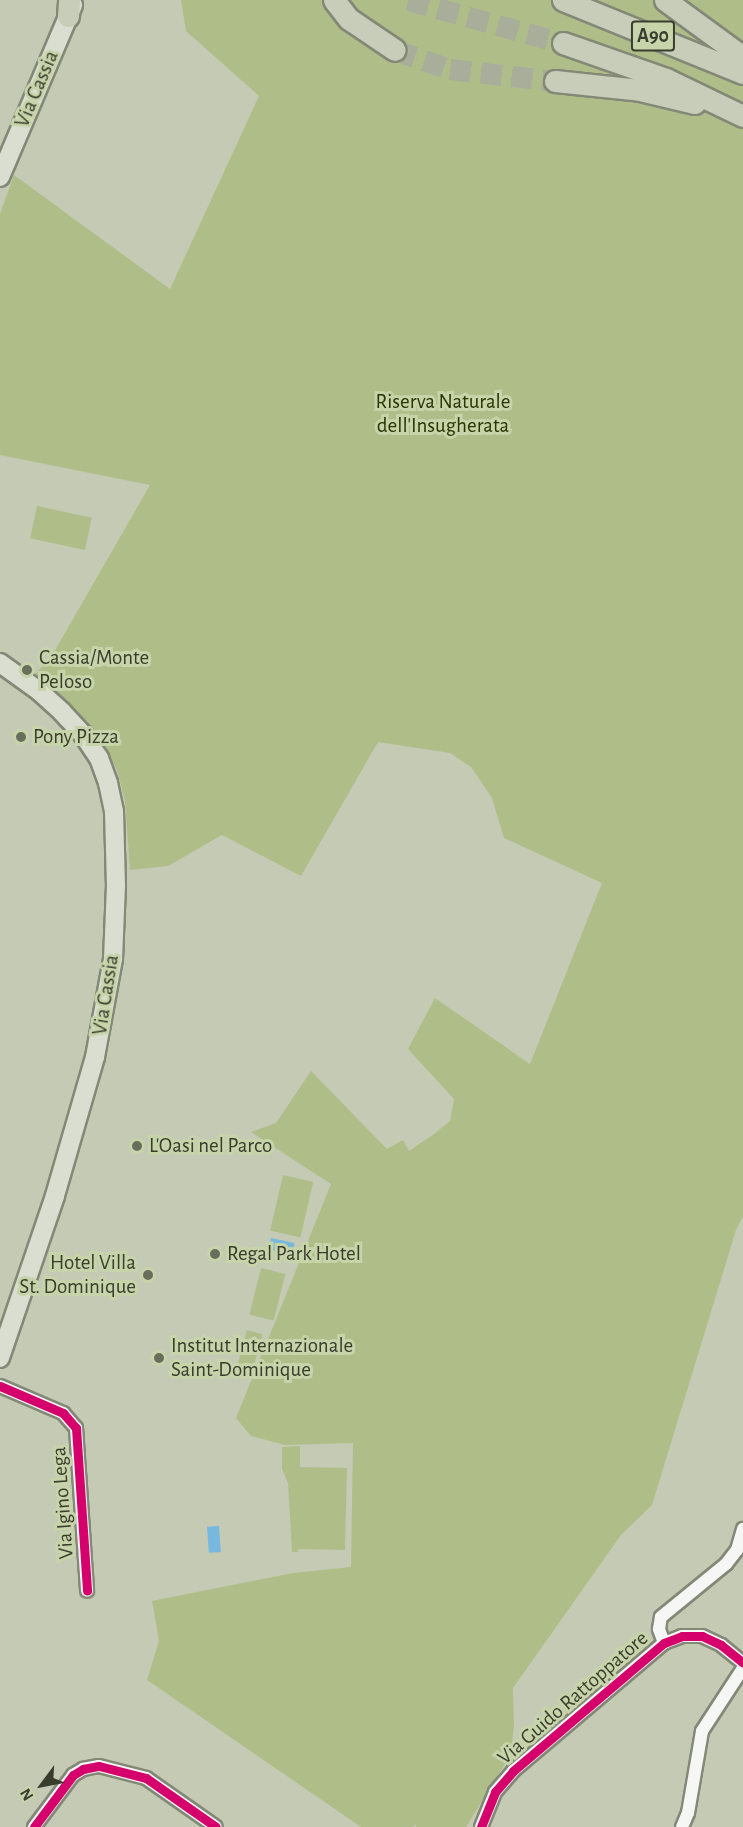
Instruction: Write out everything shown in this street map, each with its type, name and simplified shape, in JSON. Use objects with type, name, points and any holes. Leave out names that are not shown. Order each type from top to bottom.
[{"type":"highway","points":[[334,0],[349,19],[395,50]]},
{"type":"highway","name":"A90","points":[[562,0],[743,73]]},
{"type":"highway","points":[[665,0],[743,57]]},
{"type":"highway","name":"A90","points":[[563,43],[666,79],[739,114]]},
{"type":"highway","points":[[555,81],[640,90],[739,114]]},
{"type":"main road","name":"Via Cassia","points":[[0,177],[71,5]]},
{"type":"main road","name":"Via Cassia","points":[[0,663],[39,691],[62,712],[84,736],[99,758],[108,783],[114,811],[116,885],[113,959],[95,1057],[55,1196],[0,1358]]},
{"type":"street","name":"Via Igino Lega","points":[[0,1386],[63,1413],[76,1428],[87,1591]]},
{"type":"street","points":[[664,1643],[659,1629],[662,1617],[726,1564],[737,1550],[743,1529]]},
{"type":"street","name":"Via Guido Rattoppatore","points":[[482,1827],[495,1792],[513,1771],[664,1643],[682,1636],[702,1636],[721,1645],[743,1665]]},
{"type":"street","points":[[682,1827],[687,1813],[702,1731],[743,1665]]},
{"type":"street","points":[[34,1827],[73,1775],[83,1769],[99,1766],[146,1778],[216,1827]]},
{"type":"green space","name":"Riserva Naturale dell'Insugherata","points":[[181,0],[743,0],[743,1216],[736,1230],[652,1505],[621,1535],[513,1688],[514,1725],[511,1754],[466,1827],[416,1827],[416,1824],[413,1827],[361,1827],[147,1680],[159,1641],[152,1601],[293,1573],[351,1567],[353,1443],[285,1445],[251,1436],[236,1418],[331,1184],[251,1132],[276,1123],[311,1071],[387,1149],[403,1140],[409,1151],[434,1134],[450,1121],[454,1099],[408,1049],[435,998],[530,1064],[602,883],[504,838],[492,798],[471,767],[450,753],[378,742],[301,876],[222,835],[168,866],[130,870],[125,801],[117,770],[101,742],[82,717],[55,689],[35,674],[50,659],[150,485],[0,455],[0,214],[14,175],[170,289],[259,96],[186,31]]},
{"type":"green space","points":[[37,506],[92,518],[85,550],[30,538]]},
{"type":"green space","points":[[283,1175],[313,1182],[300,1238],[270,1231]]},
{"type":"green space","points":[[261,1268],[285,1274],[274,1321],[249,1315]]},
{"type":"green space","points":[[247,1330],[262,1334],[253,1368],[238,1364]]},
{"type":"green space","points":[[300,1446],[300,1467],[347,1468],[345,1550],[298,1549],[298,1552],[292,1552],[288,1483],[282,1469],[282,1447]]},
{"type":"water","points":[[271,1238],[294,1243],[292,1255],[269,1250]]},
{"type":"water","points":[[219,1526],[221,1552],[209,1553],[207,1527]]},
{"type":"tunnel","points":[[408,0],[563,43]]},
{"type":"tunnel","points":[[395,50],[450,69],[555,81]]},
{"type":"cycle path","points":[[0,1386],[63,1413],[76,1428],[87,1591]]},
{"type":"cycle path","points":[[481,1827],[495,1792],[513,1771],[664,1643],[682,1636],[702,1636],[721,1645],[743,1663]]},
{"type":"cycle path","points":[[34,1827],[73,1775],[83,1769],[99,1766],[146,1778],[216,1827]]},
{"type":"place","name":"Cassia/Monte Peloso","points":[[27,670]]},
{"type":"place","name":"Pony Pizza","points":[[21,737]]},
{"type":"place","name":"L'Oasi nel Parco","points":[[137,1146]]},
{"type":"place","name":"Regal Park Hotel","points":[[215,1254]]},
{"type":"place","name":"Hotel Villa St. Dominique","points":[[148,1275]]},
{"type":"place","name":"Institut Internazionale Saint-Dominique","points":[[159,1358]]}]
